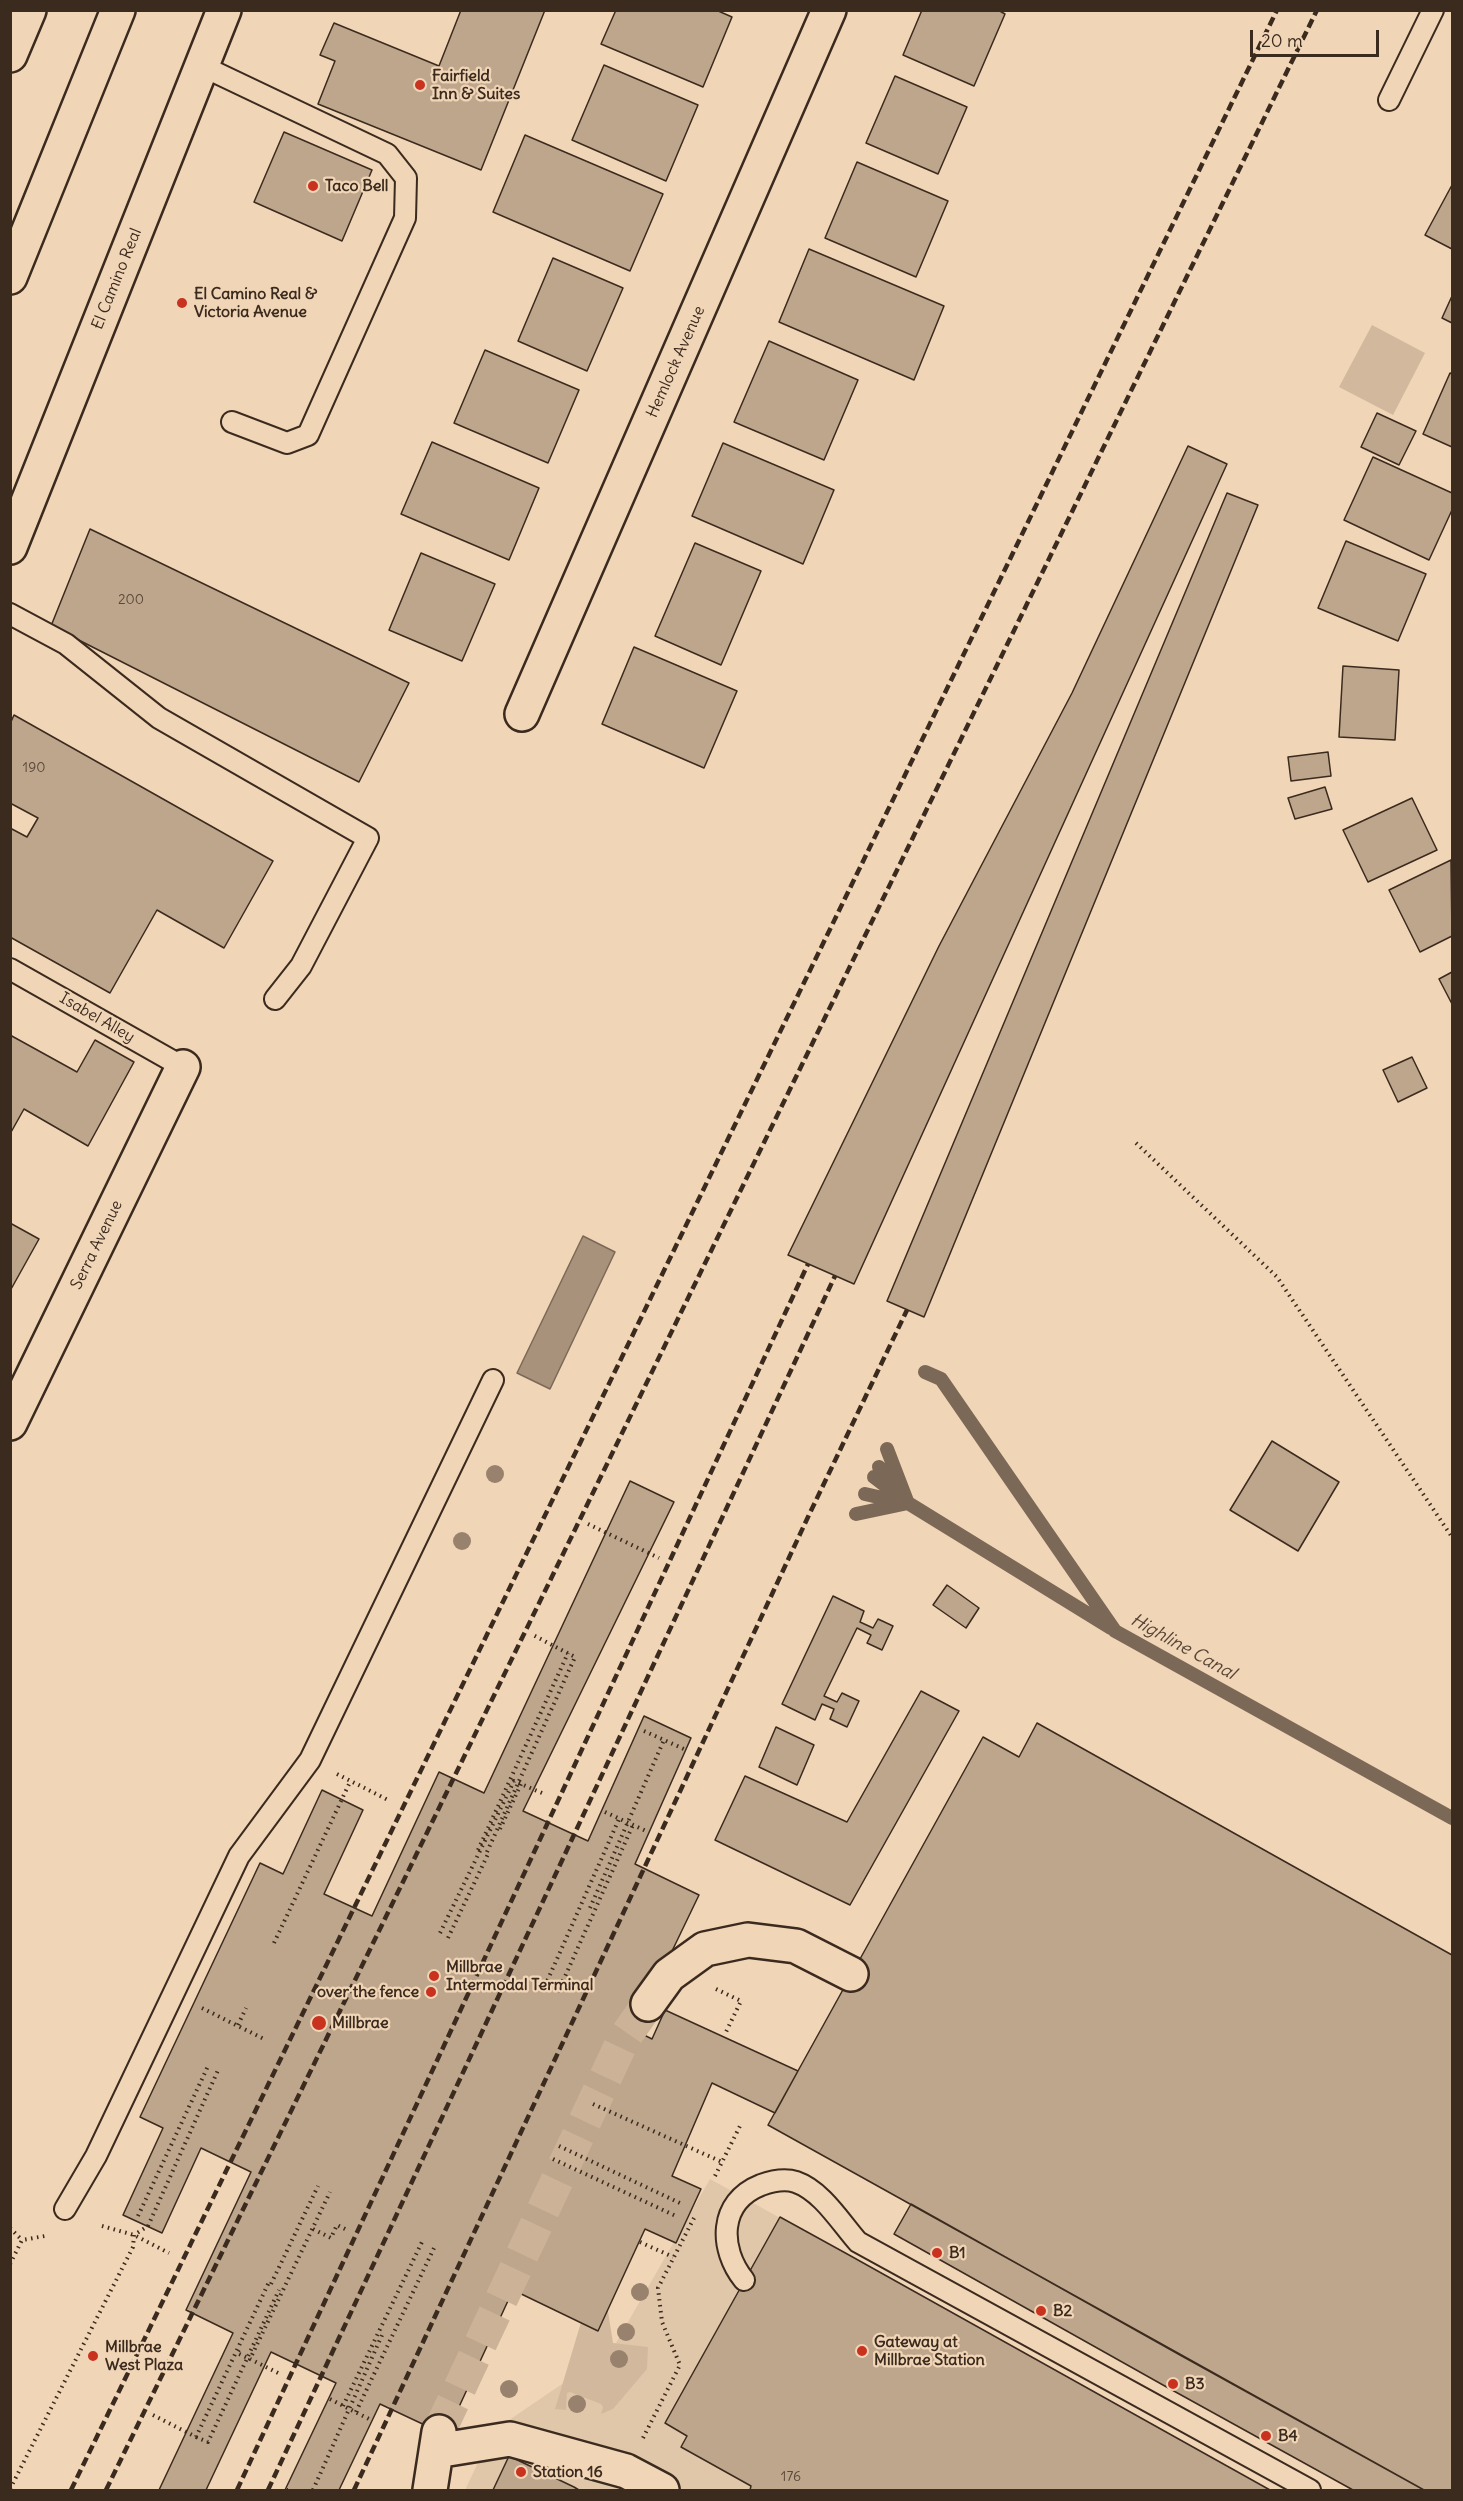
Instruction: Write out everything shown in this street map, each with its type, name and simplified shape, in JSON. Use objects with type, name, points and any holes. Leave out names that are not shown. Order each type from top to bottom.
[{"type":"street","points":[[10,55],[29,10]]},
{"type":"street","points":[[10,277],[118,10]]},
{"type":"street","name":"El Camino Real","points":[[10,547],[224,10]]},
{"type":"street","name":"Hemlock Avenue","points":[[522,714],[829,10]]},
{"type":"street","name":"Serra Avenue","points":[[10,1423],[183,1067]]},
{"type":"street","points":[[648,2004],[669,1975],[705,1949],[748,1940],[796,1946],[851,1974]]},
{"type":"street","points":[[430,2490],[438,2441],[510,2439],[626,2471],[662,2490]]},
{"type":"lane","points":[[1389,100],[1433,10]]},
{"type":"lane","points":[[202,66],[387,154],[406,177],[405,218],[308,435],[287,443],[232,422]]},
{"type":"lane","points":[[10,614],[66,644],[159,718],[368,838],[302,966],[275,999]]},
{"type":"lane","name":"Isabel Alley","points":[[10,969],[183,1067]]},
{"type":"lane","points":[[65,2209],[90,2168],[239,1856],[310,1760],[493,1380]]},
{"type":"lane","points":[[744,2280],[733,2267],[727,2250],[729,2218],[734,2206],[750,2190],[775,2180],[796,2182],[819,2196],[854,2249],[1310,2490]]},
{"type":"path","points":[[1136,1143],[1277,1277],[1452,1537]]},
{"type":"path","points":[[588,1524],[658,1558]]},
{"type":"path","points":[[487,1851],[575,1657],[533,1635]]},
{"type":"path","points":[[478,1850],[568,1653]]},
{"type":"path","points":[[644,1731],[684,1749]]},
{"type":"path","points":[[590,1908],[664,1740]]},
{"type":"path","points":[[310,1760],[390,1801]]},
{"type":"path","points":[[440,1934],[514,1781],[542,1793]]},
{"type":"path","points":[[274,1942],[351,1782]]},
{"type":"path","points":[[448,1938],[521,1784]]},
{"type":"path","points":[[605,1812],[646,1832]]},
{"type":"path","points":[[545,1986],[619,1819]]},
{"type":"path","points":[[558,1992],[633,1825]]},
{"type":"path","points":[[711,1986],[741,2001],[725,2034]]},
{"type":"path","points":[[174,1995],[266,2040]]},
{"type":"path","points":[[238,2025],[246,2008]]},
{"type":"path","points":[[138,2216],[209,2064]]},
{"type":"path","points":[[134,2235],[148,2226],[219,2068]]},
{"type":"path","points":[[593,2104],[722,2162]]},
{"type":"path","points":[[712,2181],[740,2126]]},
{"type":"path","points":[[559,2146],[682,2204]]},
{"type":"path","points":[[553,2159],[676,2216]]},
{"type":"path","points":[[279,2373],[237,2352],[318,2186]]},
{"type":"path","points":[[250,2359],[330,2192]]},
{"type":"path","points":[[626,2471],[680,2365],[662,2322],[658,2288],[690,2218],[698,2210]]},
{"type":"path","points":[[313,2229],[331,2238],[337,2225],[347,2230]]},
{"type":"path","points":[[102,2226],[134,2235],[169,2253]]},
{"type":"path","points":[[10,2228],[22,2240]]},
{"type":"path","points":[[22,2240],[49,2235]]},
{"type":"path","points":[[10,2489],[133,2247],[134,2235]]},
{"type":"path","points":[[10,2264],[22,2240]]},
{"type":"path","points":[[343,2406],[422,2242]]},
{"type":"path","points":[[640,2242],[674,2257]]},
{"type":"path","points":[[356,2412],[434,2248]]},
{"type":"path","points":[[196,2437],[269,2282]]},
{"type":"path","points":[[153,2415],[208,2442],[279,2290]]},
{"type":"path","points":[[313,2490],[383,2334]]},
{"type":"path","points":[[330,2399],[371,2420]]},
{"type":"shaded area","points":[[1372,325],[1425,353],[1393,415],[1339,387]]},
{"type":"shaded area","points":[[583,1236],[615,1252],[550,1389],[517,1373]]},
{"type":"shaded area","name":"Gateway at Millbrae Station","points":[[710,2179],[1270,2490],[465,2490],[493,2431],[612,2350]]},
{"type":"shaded area","points":[[588,2299],[607,2305],[613,2343],[648,2347],[647,2369],[613,2409],[601,2414],[603,2407],[601,2404],[570,2392],[567,2393],[566,2410],[555,2409]]},
{"type":"building","name":"Fairfield Inn & Suites","points":[[461,10],[545,10],[481,170],[318,104],[335,61],[320,55],[334,23],[439,66]]},
{"type":"building","points":[[616,10],[716,10],[732,17],[703,87],[601,44]]},
{"type":"building","points":[[922,10],[998,10],[1005,14],[974,86],[903,55]]},
{"type":"building","points":[[604,65],[698,105],[666,181],[572,140]]},
{"type":"building","points":[[895,76],[967,107],[938,174],[866,143]]},
{"type":"building","name":"Taco Bell","points":[[284,132],[372,170],[342,241],[254,202]]},
{"type":"building","points":[[525,135],[663,194],[630,271],[493,212]]},
{"type":"building","points":[[857,162],[948,201],[916,277],[825,238]]},
{"type":"building","points":[[1452,185],[1452,249],[1425,235]]},
{"type":"building","points":[[809,249],[944,306],[914,380],[779,322]]},
{"type":"building","points":[[553,258],[623,288],[587,371],[518,341]]},
{"type":"building","points":[[1452,296],[1452,323],[1442,318]]},
{"type":"building","points":[[769,341],[858,380],[824,460],[734,422]]},
{"type":"building","points":[[485,350],[579,390],[548,463],[454,423]]},
{"type":"building","points":[[1450,373],[1452,374],[1452,447],[1423,434]]},
{"type":"building","points":[[1377,413],[1416,431],[1399,465],[1361,447]]},
{"type":"building","points":[[432,442],[539,488],[509,560],[401,514]]},
{"type":"building","points":[[723,443],[834,490],[803,564],[692,516]]},
{"type":"building","points":[[1188,446],[1227,464],[854,1284],[788,1255],[939,946],[1072,693]]},
{"type":"building","points":[[1373,457],[1452,493],[1452,510],[1429,560],[1344,520]]},
{"type":"building","points":[[1227,493],[1258,505],[924,1317],[887,1301]]},
{"type":"building","points":[[90,529],[409,683],[359,782],[51,626]]},
{"type":"building","points":[[1346,541],[1426,574],[1398,641],[1318,608]]},
{"type":"building","points":[[695,543],[761,571],[721,665],[655,636]]},
{"type":"building","points":[[421,553],[495,584],[462,661],[389,630]]},
{"type":"building","points":[[634,647],[737,691],[704,768],[602,724]]},
{"type":"building","points":[[1343,666],[1399,670],[1395,740],[1339,737]]},
{"type":"building","points":[[14,715],[273,861],[224,948],[157,910],[110,993],[10,937],[10,828],[27,837],[38,818],[10,803],[10,724]]},
{"type":"building","points":[[1328,752],[1331,776],[1291,781],[1288,757]]},
{"type":"building","points":[[1325,787],[1332,809],[1295,819],[1288,798]]},
{"type":"building","points":[[1412,798],[1437,850],[1368,882],[1343,830]]},
{"type":"building","points":[[1451,860],[1452,936],[1420,952],[1389,890]]},
{"type":"building","points":[[1452,972],[1452,1004],[1439,979]]},
{"type":"building","points":[[10,1035],[77,1072],[95,1040],[134,1062],[88,1146],[24,1109],[10,1134]]},
{"type":"building","points":[[1412,1057],[1427,1088],[1398,1102],[1383,1070]]},
{"type":"building","points":[[10,1223],[39,1239],[10,1291]]},
{"type":"building","points":[[1272,1441],[1339,1482],[1298,1551],[1230,1510]]},
{"type":"building","name":"Millbrae Intermodal Terminal","points":[[630,1481],[674,1502],[523,1811],[588,1841],[644,1716],[691,1738],[635,1864],[699,1895],[634,2030],[652,2039],[665,2010],[798,2071],[775,2113],[712,2083],[672,2176],[701,2189],[676,2243],[645,2229],[598,2331],[513,2290],[446,2435],[380,2404],[339,2490],[285,2490],[336,2383],[271,2352],[206,2490],[159,2490],[233,2333],[186,2310],[251,2172],[201,2148],[162,2233],[123,2215],[163,2128],[140,2117],[260,1863],[283,1874],[322,1790],[363,1810],[324,1894],[372,1916],[439,1772],[484,1793]]},
{"type":"building","points":[[947,1585],[979,1608],[966,1628],[933,1605]]},
{"type":"building","points":[[833,1596],[864,1611],[860,1622],[873,1628],[878,1619],[893,1626],[882,1650],[867,1643],[871,1635],[857,1628],[824,1696],[837,1702],[842,1693],[859,1701],[847,1727],[830,1719],[834,1709],[822,1704],[815,1720],[782,1704]]},
{"type":"building","points":[[921,1691],[959,1711],[850,1905],[715,1840],[745,1776],[847,1822]]},
{"type":"building","points":[[1037,1723],[1452,1955],[1452,2490],[1424,2490],[768,2125],[983,1737],[1019,1757]]},
{"type":"building","points":[[776,1727],[814,1745],[797,1785],[759,1767]]},
{"type":"building","points":[[911,2204],[1424,2490],[1353,2490],[1163,2385],[894,2234]]},
{"type":"building","name":"Gateway at Millbrae Station","points":[[780,2217],[1270,2490],[750,2490],[751,2486],[681,2447],[687,2436],[665,2423]]},
{"type":"building","name":"Station 16","points":[[509,2456],[574,2487],[579,2490],[493,2490]]},
{"type":"waterway","name":"Highline Canal","points":[[925,1372],[941,1379],[1115,1631],[1452,1818]]},
{"type":"waterway","points":[[887,1449],[907,1501]]},
{"type":"waterway","points":[[879,1467],[894,1485]]},
{"type":"waterway","points":[[874,1477],[908,1503],[1111,1628]]},
{"type":"waterway","points":[[865,1494],[900,1502]]},
{"type":"waterway","points":[[856,1514],[908,1503]]},
{"type":"tunnel","points":[[439,2432],[623,2040],[648,2004]]},
{"type":"railway","points":[[71,2490],[1277,10]]},
{"type":"railway","points":[[106,2490],[1317,10]]},
{"type":"railway","points":[[237,2490],[808,1264]]},
{"type":"railway","points":[[268,2490],[835,1276]]},
{"type":"railway","points":[[354,2490],[808,1517],[907,1310]]},
{"type":"place","name":"Fairfield Inn & Suites","points":[[420,85]]},
{"type":"place","name":"Taco Bell","points":[[313,186]]},
{"type":"place","name":"El Camino Real & Victoria Avenue","points":[[182,303]]},
{"type":"place","name":"Millbrae Intermodal Terminal","points":[[434,1976]]},
{"type":"place","name":"over the fence","points":[[431,1992]]},
{"type":"place","name":"Millbrae","points":[[319,2023]]},
{"type":"place","name":"B1","points":[[937,2253]]},
{"type":"place","name":"B2","points":[[1041,2311]]},
{"type":"place","name":"Gateway at Millbrae Station","points":[[862,2351]]},
{"type":"place","name":"Millbrae West Plaza","points":[[93,2356]]},
{"type":"place","name":"B3","points":[[1173,2384]]},
{"type":"place","name":"B4","points":[[1266,2436]]},
{"type":"place","name":"Station 16","points":[[521,2472]]}]
